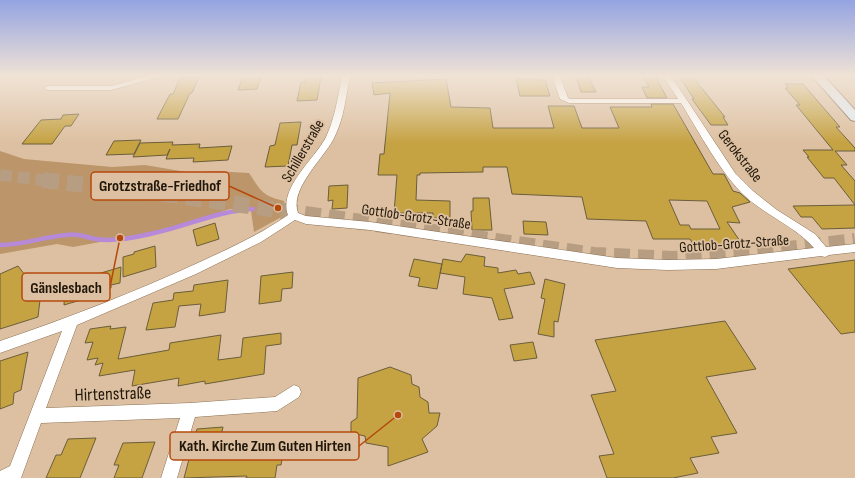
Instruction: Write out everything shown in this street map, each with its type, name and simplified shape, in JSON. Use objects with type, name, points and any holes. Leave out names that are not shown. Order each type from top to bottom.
[{"type":"street","name":"Schillerstraße","points":[[294,216],[291,208],[291,200],[298,186],[330,136],[340,110],[342,98]]},
{"type":"street","points":[[564,98],[569,101],[682,101]]},
{"type":"street","name":"Gerokstraße","points":[[680,98],[732,175],[749,194],[773,213],[811,237],[825,252]]},
{"type":"street","points":[[838,98],[855,117]]},
{"type":"street","name":"Gottlob-Grotz-Straße","points":[[294,216],[306,220],[370,226],[617,263],[668,265],[716,264],[855,248]]},
{"type":"street","points":[[0,347],[72,322],[144,293],[225,255],[294,216]]},
{"type":"street","points":[[10,476],[38,416],[72,322]]},
{"type":"street","name":"Hirtenstraße","points":[[38,416],[190,410],[276,404],[294,392]]},
{"type":"street","points":[[169,478],[190,410]]},
{"type":"shaded area","points":[[0,151],[24,159],[112,167],[145,165],[192,173],[214,171],[249,173],[266,195],[284,201],[287,214],[254,232],[251,211],[230,209],[176,227],[154,232],[73,247],[57,244],[0,254]]},
{"type":"building","points":[[168,98],[188,98],[178,119],[157,119]]},
{"type":"building","points":[[298,98],[317,98],[317,100],[297,101]]},
{"type":"building","points":[[389,98],[449,98],[451,107],[490,108],[493,128],[554,128],[548,106],[574,106],[582,128],[619,128],[610,107],[652,107],[651,104],[673,104],[713,174],[724,174],[733,191],[740,193],[750,202],[732,207],[740,223],[727,222],[742,244],[694,246],[690,239],[653,239],[646,221],[587,219],[582,197],[512,194],[507,167],[483,167],[483,172],[420,173],[420,175],[417,175],[416,200],[450,201],[450,218],[433,218],[433,213],[394,213],[397,175],[378,175],[380,154],[384,154]],"holes":[[[669,200],[707,201],[720,229],[691,229],[689,225],[680,225]]]},
{"type":"building","points":[[710,98],[725,117],[723,117],[728,125],[711,125],[692,99]]},
{"type":"building","points":[[794,98],[815,98],[840,127],[836,127],[855,148],[855,151],[835,151],[847,165],[841,165],[855,181],[855,205],[834,178],[824,178],[803,150],[833,150],[796,105],[800,105]]},
{"type":"building","points":[[79,114],[71,126],[65,126],[52,144],[22,144],[41,120],[61,119],[63,115]]},
{"type":"building","points":[[301,122],[297,145],[292,145],[288,166],[265,167],[270,146],[275,145],[280,123]]},
{"type":"building","points":[[141,140],[134,154],[106,155],[114,141]]},
{"type":"building","points":[[173,142],[172,145],[200,144],[199,148],[232,146],[228,160],[193,162],[194,158],[166,159],[170,149],[167,155],[133,157],[140,143]]},
{"type":"building","points":[[348,185],[347,208],[332,209],[333,200],[328,201],[329,186]]},
{"type":"building","points":[[473,198],[489,198],[492,230],[472,230],[471,211],[473,211]]},
{"type":"building","points":[[855,205],[855,228],[822,229],[812,217],[801,217],[793,206]]},
{"type":"building","points":[[523,221],[546,222],[548,235],[524,234]]},
{"type":"building","points":[[215,223],[219,239],[197,246],[193,230]]},
{"type":"building","points":[[155,246],[156,267],[123,277],[123,257]]},
{"type":"building","points":[[466,254],[485,257],[484,266],[498,268],[498,273],[516,270],[518,274],[530,272],[535,284],[504,289],[513,318],[499,320],[492,298],[463,294],[465,277],[440,273],[443,259],[461,262]]},
{"type":"building","points":[[414,259],[442,264],[437,289],[418,286],[420,278],[409,276]]},
{"type":"building","points":[[855,260],[855,332],[841,334],[788,269]]},
{"type":"building","points":[[18,266],[39,293],[44,279],[62,276],[55,297],[40,300],[38,317],[0,329],[0,274]]},
{"type":"building","points":[[121,267],[120,283],[111,285],[111,288],[104,291],[104,293],[64,305],[65,288],[91,281],[91,276]]},
{"type":"building","points":[[293,272],[292,288],[282,289],[281,301],[259,304],[261,276]]},
{"type":"building","points":[[545,279],[565,284],[558,322],[554,321],[554,337],[538,334],[545,299],[541,298]]},
{"type":"building","points":[[228,280],[225,312],[199,316],[201,304],[179,306],[175,327],[146,330],[153,303],[173,300],[174,293],[193,291],[194,285]]},
{"type":"building","points":[[725,321],[756,369],[706,377],[737,433],[711,437],[719,453],[690,458],[698,473],[673,478],[607,478],[599,456],[614,454],[591,395],[616,391],[595,340]]},
{"type":"building","points":[[111,326],[110,329],[126,327],[118,359],[169,350],[170,343],[221,335],[218,360],[241,357],[243,338],[281,333],[281,344],[266,346],[264,374],[205,384],[205,381],[178,386],[179,378],[132,386],[135,370],[99,376],[103,363],[95,365],[98,358],[87,360],[93,342],[85,343],[90,329]]},
{"type":"building","points":[[533,342],[537,358],[514,361],[510,345]]},
{"type":"building","points":[[28,352],[21,390],[14,393],[13,404],[0,409],[0,361]]},
{"type":"building","points":[[390,367],[411,375],[412,384],[419,387],[420,397],[428,402],[429,413],[440,413],[437,426],[422,439],[428,452],[388,466],[388,447],[366,443],[365,436],[351,433],[351,422],[357,418],[358,378]]},
{"type":"building","points":[[223,427],[216,458],[254,456],[255,450],[284,448],[281,465],[277,465],[275,478],[246,478],[247,476],[184,478],[197,429]]},
{"type":"building","points":[[96,438],[80,478],[46,478],[56,455],[61,455],[68,439]]},
{"type":"building","points":[[155,442],[142,478],[114,478],[119,465],[114,465],[123,443]]},
{"type":"waterway","points":[[0,245],[17,244],[49,237],[70,235],[103,240],[123,239],[163,231],[214,216],[240,210],[253,209]]},
{"type":"tunnel","points":[[0,175],[51,181]]},
{"type":"tunnel","points":[[43,180],[172,195],[594,255],[673,259],[740,255],[855,241]]},
{"type":"place","name":"Grotzstraße-Friedhof","points":[[278,208]]},
{"type":"place","name":"Gänslesbach","points":[[120,238]]},
{"type":"place","name":"Kath. Kirche Zum Guten Hirten","points":[[398,415]]}]
